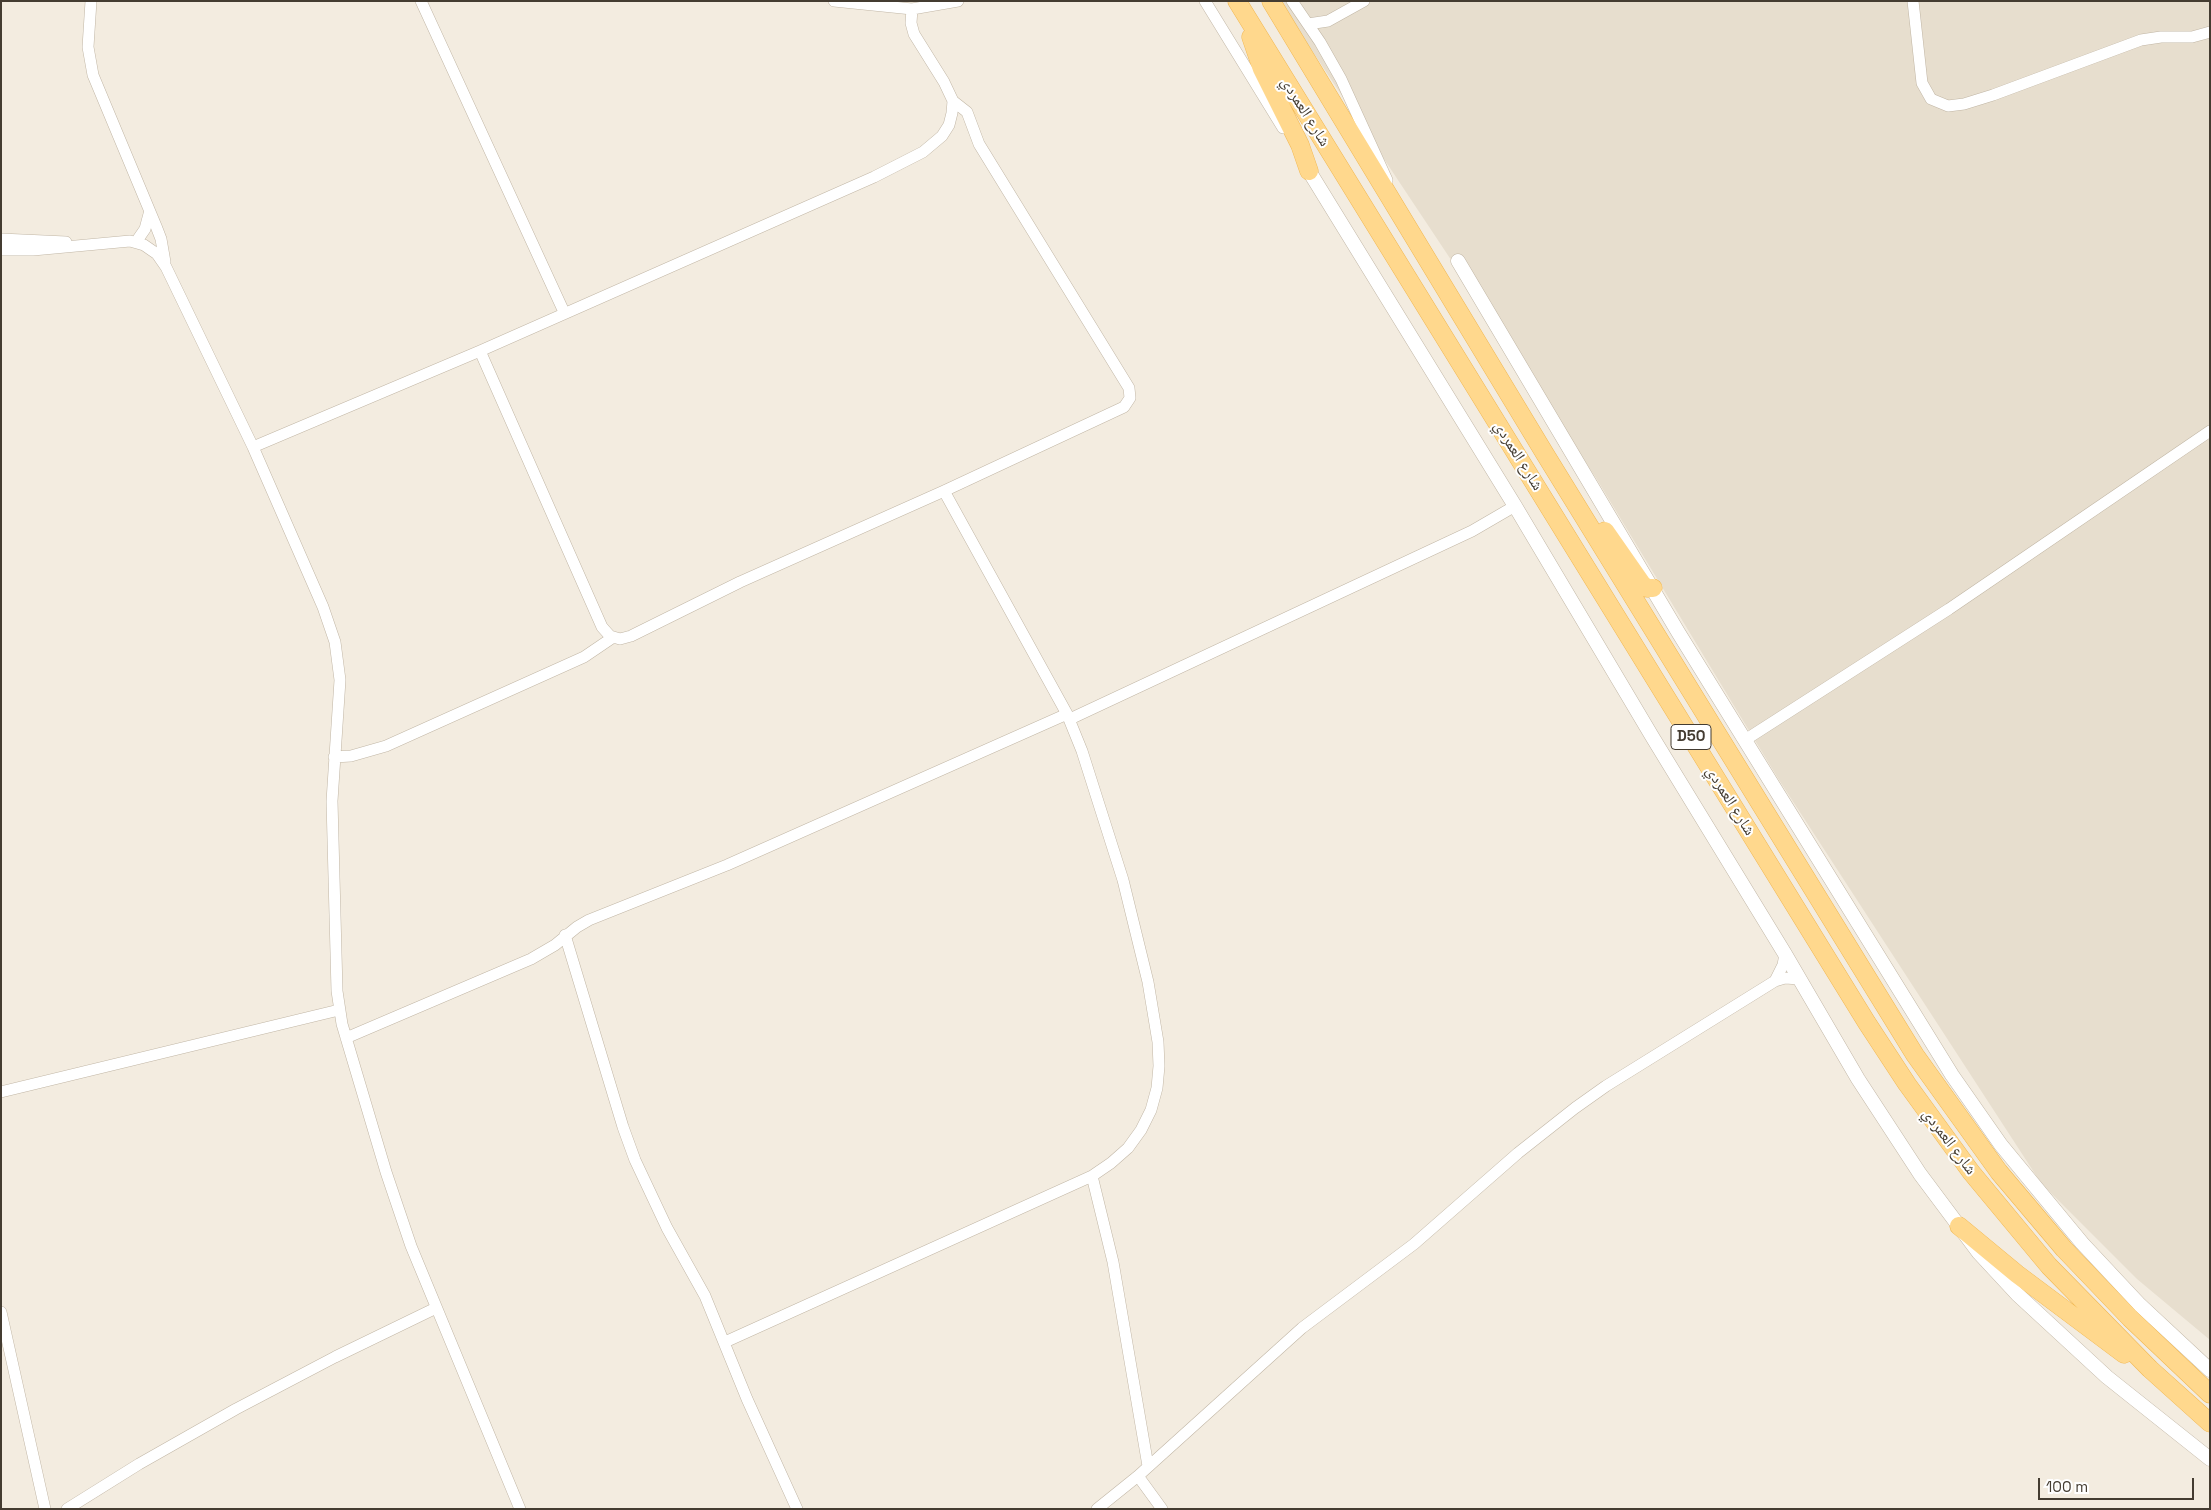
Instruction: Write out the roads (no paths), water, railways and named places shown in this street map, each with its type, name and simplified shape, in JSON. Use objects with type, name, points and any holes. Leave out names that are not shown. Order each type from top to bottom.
[{"type":"main road","name":"شارع العمردي","points":[[1237,1],[1887,1054],[1949,1143],[2017,1229],[2083,1302],[2150,1368],[2210,1423]]},
{"type":"main road","name":"شارع العمردي","points":[[1271,1],[1888,1015],[1942,1095],[1999,1172],[2064,1249],[2130,1318],[2210,1394]]},
{"type":"main road","points":[[1247,17],[1257,56],[1300,145],[1309,171]]},
{"type":"main road","points":[[1545,454],[1576,487],[1642,584],[1647,588],[1653,588]]},
{"type":"main road","points":[[1959,1226],[2103,1340],[2150,1368]]},
{"type":"street","points":[[92,1],[88,46],[93,75],[149,214],[161,239],[166,266]]},
{"type":"street","points":[[421,1],[564,312]]},
{"type":"street","points":[[834,1],[912,9],[958,1]]},
{"type":"street","points":[[1205,1],[1516,506],[1653,738],[1785,954],[1888,1128],[1979,1253],[2038,1315],[2112,1382],[2210,1459]]},
{"type":"street","points":[[1292,1],[1331,60],[1351,98],[1400,215]]},
{"type":"street","points":[[1913,1],[1924,89],[1936,102],[1948,106],[1964,104],[2140,40],[2162,37],[2192,37],[2210,32]]},
{"type":"street","points":[[1308,24],[1328,21],[1361,3]]},
{"type":"street","points":[[334,757],[351,756],[386,746],[584,657],[612,638],[626,639],[740,582],[944,491],[1124,407],[1130,398],[1128,388],[979,144],[967,112],[953,100],[914,34],[911,23],[912,9]]},
{"type":"street","points":[[253,447],[480,351],[898,165],[923,152],[942,136],[952,113],[953,100]]},
{"type":"street","points":[[136,242],[145,229],[149,214]]},
{"type":"street","points":[[1,238],[80,244]]},
{"type":"street","points":[[1,250],[33,250],[80,244],[136,242],[157,254],[166,266],[253,447],[323,607],[335,642],[339,661],[340,697],[334,757],[332,819],[337,991],[346,1038],[398,1209],[436,1308],[520,1509]]},
{"type":"street","points":[[1458,261],[1653,588],[1929,1040],[2001,1145],[2054,1211],[2164,1329],[2210,1370]]},
{"type":"street","points":[[480,351],[602,627],[612,638]]},
{"type":"street","points":[[1745,740],[1949,610],[2210,431]]},
{"type":"street","points":[[725,1342],[1092,1176],[1128,1148],[1141,1130],[1151,1110],[1157,1088],[1159,1066],[1154,1008],[1137,931],[1109,830],[1068,716],[944,491]]},
{"type":"street","points":[[346,1038],[519,965],[555,945],[565,935],[589,920],[736,861],[1068,716],[1463,535],[1516,506]]},
{"type":"street","points":[[565,935],[635,1160],[658,1211],[705,1296],[747,1399],[797,1509]]},
{"type":"street","points":[[1775,981],[1783,965],[1785,954]]},
{"type":"street","points":[[1097,1509],[1138,1476],[1302,1328],[1414,1244],[1548,1129],[1606,1086],[1775,981],[1790,978],[1800,979]]},
{"type":"street","points":[[1,1092],[340,1010]]},
{"type":"street","points":[[1092,1176],[1112,1253],[1148,1466]]},
{"type":"street","points":[[67,1509],[139,1464],[236,1409],[335,1357],[436,1308]]},
{"type":"street","points":[[1,1312],[45,1509]]},
{"type":"street","points":[[1138,1476],[1162,1509]]}]
